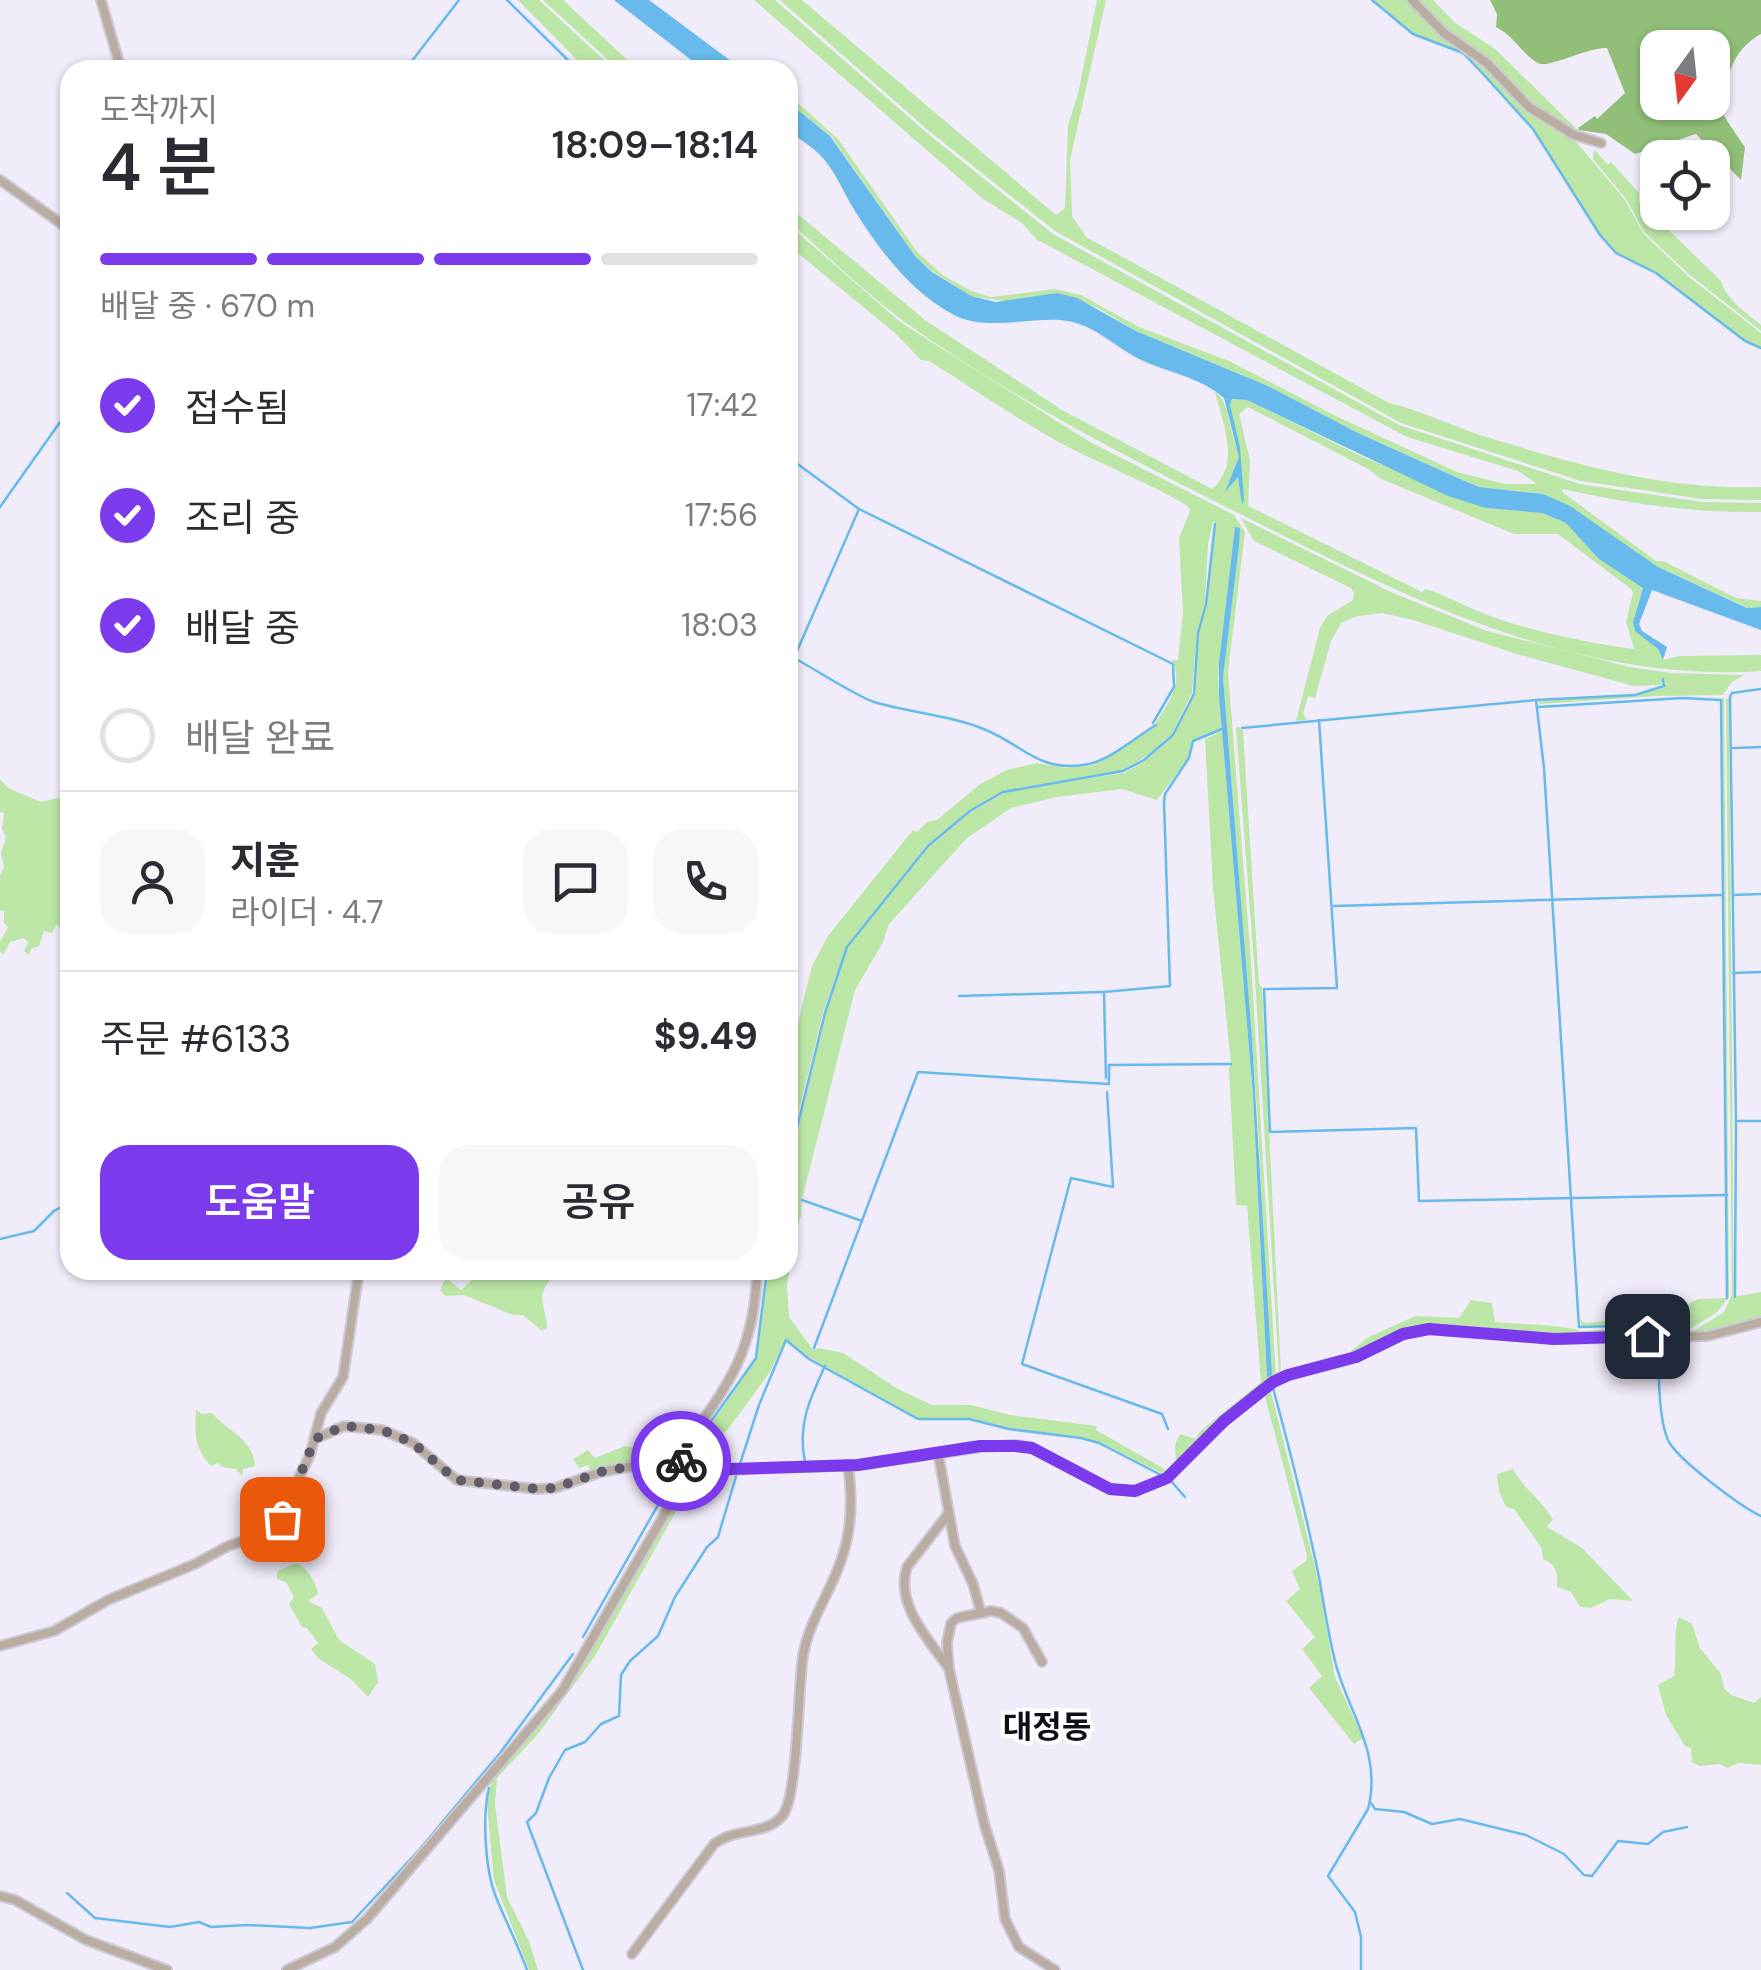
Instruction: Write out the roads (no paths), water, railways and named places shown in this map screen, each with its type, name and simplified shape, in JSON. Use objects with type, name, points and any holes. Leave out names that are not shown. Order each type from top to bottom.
[{"type":"street","points":[[101,0],[118,60]]},
{"type":"street","points":[[1412,0],[1444,33],[1488,62],[1530,107],[1574,135],[1601,144]]},
{"type":"street","points":[[0,180],[60,223]]},
{"type":"street","points":[[0,1646],[48,1634],[108,1600],[228,1546],[270,1532],[282,1519],[315,1439],[321,1413],[344,1377],[357,1280]]},
{"type":"street","points":[[674,1458],[718,1402],[743,1356],[755,1280]]},
{"type":"street","points":[[287,1970],[335,1947],[367,1919],[540,1720],[580,1664],[678,1491],[696,1470],[848,1466],[980,1446],[1023,1446],[1110,1489],[1135,1491],[1167,1478],[1224,1421],[1273,1382],[1356,1357],[1403,1334],[1429,1329],[1554,1339],[1708,1336],[1761,1322]]},
{"type":"street","points":[[315,1439],[344,1426],[382,1430],[413,1443],[456,1480],[537,1489],[674,1458],[696,1470]]},
{"type":"street","points":[[938,1453],[956,1546],[974,1584],[982,1613]]},
{"type":"street","points":[[632,1954],[714,1844],[733,1832],[773,1824],[786,1809],[806,1644],[839,1568],[852,1510],[848,1466]]},
{"type":"street","points":[[948,1514],[907,1566],[904,1577],[909,1610],[950,1670]]},
{"type":"street","points":[[1042,1662],[1023,1628],[1001,1612],[957,1618],[952,1623],[947,1643],[950,1670],[984,1823],[1000,1871],[1005,1919],[1019,1947],[1055,1970]]},
{"type":"street","points":[[0,1896],[15,1900],[86,1940],[167,1970]]},
{"type":"water","points":[[614,0],[649,0],[730,60],[691,60]]},
{"type":"water","points":[[798,110],[830,136],[915,256],[932,272],[971,296],[996,302],[1057,293],[1077,298],[1136,331],[1268,386],[1358,433],[1479,487],[1543,494],[1570,506],[1658,567],[1747,608],[1761,607],[1761,630],[1652,590],[1639,624],[1642,631],[1667,647],[1663,660],[1658,649],[1635,631],[1633,622],[1643,588],[1599,559],[1566,523],[1542,513],[1486,508],[1448,496],[1247,400],[1232,399],[1240,447],[1242,504],[1238,477],[1225,492],[1239,457],[1224,398],[1195,380],[1141,360],[1082,325],[1060,320],[979,322],[939,306],[886,255],[864,226],[834,173],[798,138]]},
{"type":"water","points":[[1235,527],[1240,528],[1239,545],[1223,677],[1252,1039],[1272,1375],[1267,1377],[1253,1095],[1219,696],[1219,663]]},
{"type":"waterway","points":[[413,60],[459,0]]},
{"type":"waterway","points":[[507,0],[568,60]]},
{"type":"waterway","points":[[1372,0],[1413,34],[1463,53],[1533,129],[1600,235],[1616,253],[1656,273],[1745,341],[1761,348]]},
{"type":"waterway","points":[[0,507],[60,422]]},
{"type":"waterway","points":[[798,464],[859,509],[1173,664],[1174,687],[1153,723]]},
{"type":"waterway","points":[[798,649],[859,509]]},
{"type":"waterway","points":[[798,1124],[825,1013],[847,947],[928,846],[970,811],[1003,792],[1123,771],[1144,760],[1173,735],[1194,694],[1198,633],[1206,604],[1215,524]]},
{"type":"waterway","points":[[798,660],[874,702],[972,725],[1054,764],[1093,763],[1156,725]]},
{"type":"waterway","points":[[1242,728],[1536,700],[1635,695],[1664,686],[1663,679]]},
{"type":"waterway","points":[[1735,1297],[1730,697],[1732,693],[1761,689]]},
{"type":"waterway","points":[[1539,707],[1683,698],[1721,700],[1727,1298]]},
{"type":"waterway","points":[[1536,700],[1544,768],[1579,1327],[1652,1325],[1657,1333]]},
{"type":"waterway","points":[[1319,720],[1337,988],[1264,989],[1270,1132],[1416,1128],[1419,1201],[1727,1195]]},
{"type":"waterway","points":[[1106,1078],[1104,992],[1170,986],[1165,794],[1189,758],[1193,741],[1222,729]]},
{"type":"waterway","points":[[1733,748],[1761,747]]},
{"type":"waterway","points":[[1733,895],[1761,894]]},
{"type":"waterway","points":[[1334,906],[1721,895]]},
{"type":"waterway","points":[[1733,973],[1761,972]]},
{"type":"waterway","points":[[959,996],[1102,992]]},
{"type":"waterway","points":[[814,1348],[918,1072],[1109,1084],[1109,1065],[1231,1064]]},
{"type":"waterway","points":[[1107,1092],[1113,1187],[1071,1178],[1022,1364],[1162,1414],[1168,1429]]},
{"type":"waterway","points":[[1738,1121],[1761,1121]]},
{"type":"waterway","points":[[802,1200],[862,1221]]},
{"type":"waterway","points":[[0,1239],[34,1231],[60,1208]]},
{"type":"waterway","points":[[685,1458],[756,1358],[766,1280]]},
{"type":"waterway","points":[[740,1464],[786,1340],[809,1359],[918,1419],[969,1419],[1009,1429],[1081,1438],[1099,1443],[1161,1475]]},
{"type":"waterway","points":[[1659,1341],[1661,1407],[1669,1442],[1712,1483],[1761,1516]]},
{"type":"waterway","points":[[805,1462],[804,1424],[825,1366]]},
{"type":"waterway","points":[[1273,1388],[1309,1530],[1335,1661],[1362,1732],[1371,1769],[1368,1809],[1328,1876],[1355,1912],[1361,1937],[1361,1970]]},
{"type":"waterway","points":[[583,1637],[679,1468]]},
{"type":"waterway","points":[[583,1970],[527,1822],[536,1813],[565,1750],[585,1742],[601,1724],[619,1716],[621,1675],[630,1661],[658,1636],[675,1597],[707,1547],[718,1537],[737,1473]]},
{"type":"waterway","points":[[1171,1481],[1185,1497]]},
{"type":"waterway","points":[[67,1893],[95,1918],[170,1927],[199,1922],[211,1927],[310,1928],[352,1922],[500,1753],[573,1654]]},
{"type":"waterway","points":[[489,1788],[485,1828],[489,1873],[527,1970]]},
{"type":"waterway","points":[[1371,1803],[1375,1809],[1404,1812],[1432,1824],[1460,1819],[1526,1835],[1564,1854],[1584,1875],[1592,1876],[1618,1841],[1648,1844],[1663,1832],[1687,1827]]},
{"type":"district","name":"대정동","points":[[1047,1727]]}]
